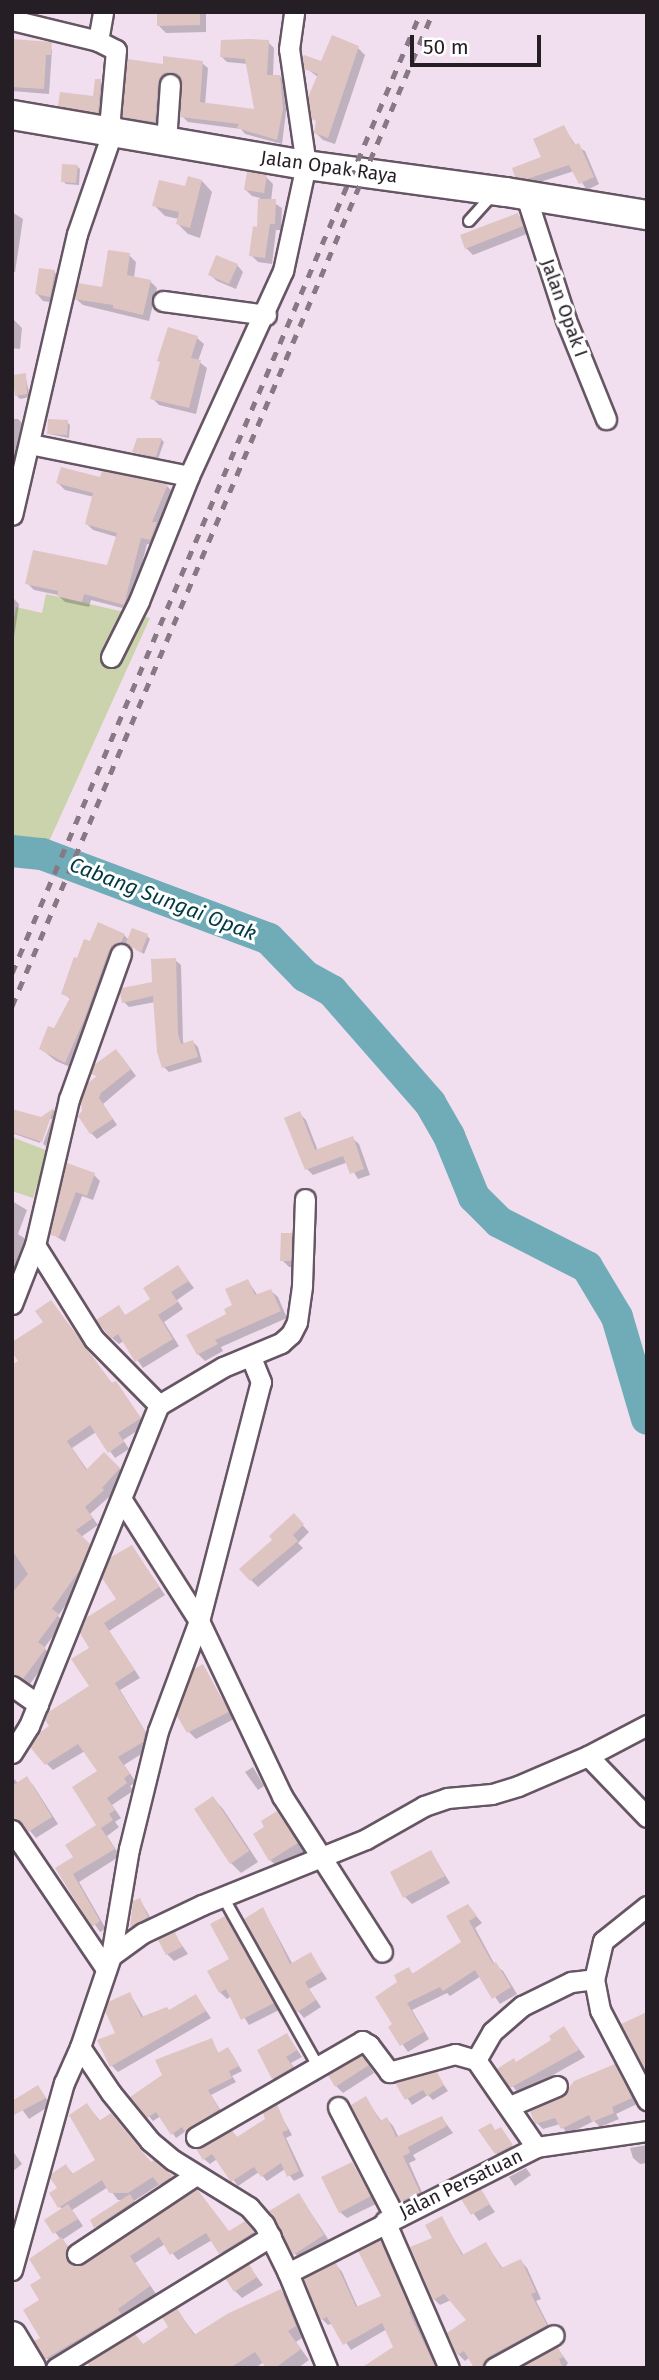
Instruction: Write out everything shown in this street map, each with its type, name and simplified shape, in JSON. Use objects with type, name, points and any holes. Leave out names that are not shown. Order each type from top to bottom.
[{"type":"street","points":[[98,41],[103,12]]},
{"type":"street","points":[[111,657],[139,601],[189,476],[283,271],[306,165],[289,49],[294,12]]},
{"type":"street","points":[[12,20],[98,41],[116,50],[110,117],[112,133],[77,234],[12,515]]},
{"type":"street","points":[[166,142],[170,84]]},
{"type":"street","name":"Jalan Opak Raya","points":[[12,115],[306,165],[647,215]]},
{"type":"street","name":"Jalan Opak I","points":[[526,196],[566,320],[606,419]]},
{"type":"street","points":[[163,301],[265,315]]},
{"type":"street","points":[[30,444],[189,476]]},
{"type":"street","points":[[12,1304],[35,1245],[69,1099],[121,954]]},
{"type":"street","points":[[12,1753],[38,1704],[159,1405],[223,1367],[281,1343],[297,1322],[305,1199]]},
{"type":"street","points":[[35,1245],[94,1339],[159,1405]]},
{"type":"street","points":[[12,2270],[64,2083],[80,2046],[104,1960],[158,1731],[199,1621],[261,1382],[250,1357]]},
{"type":"street","points":[[122,1500],[199,1621],[282,1796],[382,1952]]},
{"type":"street","points":[[12,1686],[38,1704]]},
{"type":"street","points":[[104,1960],[143,1933],[366,1839],[424,1806],[447,1798],[492,1794],[518,1786],[588,1756],[647,1724]]},
{"type":"street","points":[[588,1756],[647,1817]]},
{"type":"street","points":[[12,1830],[104,1960]]},
{"type":"street","points":[[647,1906],[603,1941],[594,1979],[600,2010],[647,2100]]},
{"type":"street","points":[[476,2060],[492,2032],[522,2006],[570,1982],[594,1979]]},
{"type":"street","points":[[196,2137],[362,2041],[369,2045],[389,2072],[455,2054],[476,2060],[536,2147]]},
{"type":"street","points":[[80,2046],[111,2093],[150,2141],[196,2175],[249,2207],[271,2236],[327,2368]]},
{"type":"street","points":[[510,2106],[557,2086]]},
{"type":"street","points":[[338,2107],[390,2219],[449,2368]]},
{"type":"street","name":"Jalan Persatuan","points":[[288,2273],[536,2147],[647,2131]]},
{"type":"street","points":[[77,2254],[196,2175]]},
{"type":"street","points":[[56,2368],[271,2236]]},
{"type":"street","points":[[494,2368],[554,2335]]},
{"type":"street","points":[[12,2336],[31,2368]]},
{"type":"lane","points":[[469,221],[495,191]]},
{"type":"lane","points":[[223,1897],[318,2066]]},
{"type":"green space","points":[[46,594],[150,618],[42,857],[29,863],[12,860],[12,629],[16,607],[42,613]]},
{"type":"green space","points":[[12,1137],[48,1151],[33,1198],[12,1191]]},
{"type":"building","points":[[157,12],[200,12],[200,25],[157,26]]},
{"type":"building","points":[[332,35],[359,46],[328,138],[314,133],[316,121],[312,119],[308,97],[318,74],[304,69],[303,58],[304,55],[321,61]]},
{"type":"building","points":[[12,39],[52,42],[51,55],[46,55],[44,89],[12,87]]},
{"type":"building","points":[[221,40],[269,40],[267,75],[280,75],[283,109],[277,140],[237,128],[239,124],[180,117],[182,84],[177,74],[172,72],[164,73],[158,82],[155,122],[122,117],[127,59],[163,64],[163,56],[203,61],[200,102],[254,109],[245,59],[220,57]]},
{"type":"building","points":[[95,79],[101,79],[98,113],[58,106],[60,92],[93,96]]},
{"type":"building","points":[[564,125],[574,145],[579,143],[594,177],[579,184],[569,165],[527,179],[515,177],[512,168],[541,157],[533,139]]},
{"type":"building","points":[[62,164],[78,165],[76,183],[61,182]]},
{"type":"building","points":[[247,172],[267,175],[264,193],[244,190]]},
{"type":"building","points":[[188,176],[202,180],[190,228],[176,224],[179,212],[152,206],[159,180],[185,186]]},
{"type":"building","points":[[258,199],[276,199],[275,224],[270,224],[265,258],[249,256],[253,226],[257,227]]},
{"type":"building","points":[[518,213],[523,226],[465,249],[460,235]]},
{"type":"building","points":[[108,250],[130,253],[127,275],[151,280],[143,315],[113,308],[113,305],[74,299],[78,283],[102,287]]},
{"type":"building","points":[[216,255],[238,264],[229,284],[208,275]]},
{"type":"building","points":[[39,268],[55,270],[50,297],[35,294]]},
{"type":"building","points":[[168,327],[198,336],[191,358],[201,360],[189,408],[150,399],[160,362],[157,361]]},
{"type":"building","points":[[26,373],[27,394],[15,396],[12,375]]},
{"type":"building","points":[[48,419],[68,420],[67,435],[47,434]]},
{"type":"building","points":[[137,438],[162,438],[156,457],[132,452]]},
{"type":"building","points":[[61,467],[100,477],[102,471],[168,484],[152,522],[157,522],[150,540],[141,538],[124,605],[84,594],[82,602],[57,596],[58,591],[25,584],[33,550],[107,565],[117,533],[85,524],[93,493],[56,483]]},
{"type":"building","points":[[98,922],[125,934],[121,942],[109,950],[84,1020],[65,1063],[39,1049],[48,1026],[54,1028],[70,998],[61,994],[74,957],[77,958],[84,939],[90,941]]},
{"type":"building","points":[[132,928],[148,934],[141,953],[126,943]]},
{"type":"building","points":[[176,958],[178,1034],[181,1044],[193,1040],[198,1057],[162,1068],[157,1052],[153,996],[122,1003],[120,993],[122,988],[152,982],[151,959]]},
{"type":"building","points":[[116,1049],[131,1069],[101,1093],[99,1098],[113,1119],[90,1134],[78,1116],[82,1111],[81,1102],[88,1083],[97,1076],[91,1074],[94,1065]]},
{"type":"building","points":[[54,1108],[42,1142],[12,1132],[12,1109],[41,1117]]},
{"type":"building","points":[[300,1111],[315,1150],[353,1136],[364,1169],[350,1174],[343,1156],[305,1170],[284,1118]]},
{"type":"building","points":[[67,1163],[95,1173],[87,1196],[76,1192],[59,1237],[50,1235]]},
{"type":"building","points":[[281,1233],[292,1233],[291,1261],[280,1261]]},
{"type":"building","points":[[178,1265],[189,1281],[171,1292],[178,1302],[158,1315],[173,1339],[135,1362],[118,1334],[111,1339],[96,1320],[119,1305],[125,1315],[150,1299],[143,1288]]},
{"type":"building","points":[[248,1279],[255,1295],[271,1289],[281,1311],[215,1340],[218,1344],[197,1355],[186,1335],[226,1314],[224,1309],[232,1305],[225,1289]]},
{"type":"building","points":[[51,1300],[112,1383],[116,1381],[141,1418],[118,1433],[124,1442],[108,1453],[90,1425],[67,1441],[86,1470],[104,1452],[120,1468],[102,1488],[104,1490],[85,1507],[93,1518],[76,1530],[90,1544],[79,1571],[52,1609],[59,1614],[38,1642],[46,1648],[23,1679],[12,1674],[12,1593],[28,1574],[12,1550],[12,1365],[18,1361],[12,1352],[12,1342],[43,1322],[35,1311]]},
{"type":"building","points":[[294,1513],[304,1524],[293,1535],[298,1541],[250,1581],[239,1569],[272,1540],[269,1536]]},
{"type":"building","points":[[132,1545],[159,1587],[104,1623],[135,1670],[115,1683],[145,1732],[143,1742],[118,1757],[130,1774],[124,1778],[127,1783],[107,1798],[115,1810],[109,1814],[113,1820],[101,1828],[115,1849],[73,1874],[100,1921],[92,1927],[55,1868],[73,1857],[65,1845],[96,1825],[72,1787],[97,1771],[78,1744],[45,1765],[30,1747],[39,1733],[49,1726],[45,1720],[47,1713],[89,1686],[71,1659],[89,1648],[80,1633],[86,1618],[116,1599],[102,1578],[111,1557]]},
{"type":"building","points":[[203,1664],[229,1712],[187,1733],[177,1716],[194,1669]]},
{"type":"building","points":[[27,1776],[52,1817],[28,1832],[22,1823],[12,1818],[12,1786]]},
{"type":"building","points":[[213,1796],[249,1851],[230,1864],[194,1809]]},
{"type":"building","points":[[277,1811],[298,1843],[269,1861],[253,1834],[264,1827],[261,1821]]},
{"type":"building","points":[[431,1850],[445,1876],[403,1898],[390,1872]]},
{"type":"building","points":[[140,1898],[148,1917],[130,1927],[133,1901]]},
{"type":"building","points":[[468,1904],[477,1916],[469,1921],[493,1964],[496,1962],[511,1987],[492,1999],[475,1970],[443,1991],[440,1987],[407,2003],[424,2032],[400,2046],[388,2027],[392,2024],[375,1997],[397,1982],[394,1975],[409,1967],[412,1974],[461,1942],[446,1916]]},
{"type":"building","points":[[263,1907],[290,1964],[311,1952],[322,1972],[305,1982],[316,2000],[296,2013],[244,1919]]},
{"type":"building","points":[[225,1916],[274,2003],[241,2020],[226,1989],[219,1993],[207,1971],[229,1959],[210,1924]]},
{"type":"building","points":[[175,1932],[182,1947],[166,1955],[158,1940]]},
{"type":"building","points":[[130,1992],[141,2017],[167,2007],[169,2010],[196,1994],[206,2011],[110,2067],[97,2040],[115,2033],[105,2011],[108,2002]]},
{"type":"building","points":[[647,2012],[647,2073],[621,2024]]},
{"type":"building","points":[[564,2026],[579,2050],[510,2088],[497,2069],[514,2058],[516,2062],[551,2040],[549,2036]]},
{"type":"building","points":[[287,2033],[297,2050],[286,2057],[293,2067],[272,2079],[257,2050]]},
{"type":"building","points":[[212,2038],[218,2053],[228,2047],[239,2066],[229,2071],[232,2078],[208,2090],[219,2109],[185,2132],[182,2127],[171,2135],[156,2112],[147,2118],[130,2097],[162,2075],[155,2060]]},
{"type":"building","points":[[361,2055],[369,2065],[335,2087],[328,2075]]},
{"type":"building","points":[[615,2064],[632,2098],[612,2107],[614,2113],[592,2122],[589,2115],[561,2129],[555,2118],[535,2124],[530,2111],[562,2097],[574,2081]]},
{"type":"building","points":[[437,2072],[444,2085],[427,2096],[423,2090],[405,2100],[395,2083]]},
{"type":"building","points":[[38,2085],[46,2098],[12,2116],[12,2101]]},
{"type":"building","points":[[366,2096],[380,2121],[387,2117],[396,2137],[442,2116],[447,2126],[408,2147],[410,2153],[403,2156],[420,2192],[401,2201],[351,2105]]},
{"type":"building","points":[[87,2103],[99,2121],[111,2113],[151,2162],[154,2160],[173,2176],[159,2185],[153,2177],[128,2193],[109,2193],[102,2180],[58,2208],[49,2193],[57,2188],[50,2178],[51,2174],[66,2164],[72,2174],[95,2160],[69,2115]]},
{"type":"building","points":[[277,2104],[288,2130],[282,2132],[299,2171],[287,2177],[281,2163],[261,2177],[254,2167],[231,2182],[212,2154],[203,2160],[196,2149],[232,2130],[237,2137],[265,2119],[263,2113]]},
{"type":"building","points":[[491,2123],[495,2130],[501,2127],[513,2145],[495,2154],[478,2130]]},
{"type":"building","points":[[352,2162],[371,2196],[339,2213],[321,2177]]},
{"type":"building","points":[[197,2189],[229,2231],[245,2221],[254,2232],[219,2254],[206,2233],[170,2255],[159,2237],[130,2256],[150,2286],[118,2309],[121,2314],[45,2359],[34,2341],[40,2338],[23,2310],[39,2300],[30,2285],[41,2278],[29,2259],[61,2237],[68,2246],[65,2254],[67,2261],[72,2265],[83,2264]]},
{"type":"building","points":[[481,2189],[490,2204],[471,2215],[461,2199]]},
{"type":"building","points":[[299,2193],[324,2235],[293,2255],[269,2211]]},
{"type":"building","points":[[130,2194],[134,2201],[94,2228],[90,2220]]},
{"type":"building","points":[[68,2204],[78,2219],[53,2234],[44,2220]]},
{"type":"building","points":[[442,2216],[462,2255],[486,2242],[501,2268],[521,2259],[536,2292],[531,2294],[547,2325],[488,2357],[482,2368],[474,2368],[464,2351],[457,2355],[447,2333],[466,2320],[444,2294],[433,2300],[410,2247],[432,2238],[425,2225]]},
{"type":"building","points":[[380,2240],[411,2311],[409,2312],[436,2368],[361,2368],[393,2347],[382,2323],[343,2345],[327,2317],[320,2320],[304,2279],[336,2263],[356,2307],[381,2296],[358,2251]]},
{"type":"building","points":[[249,2264],[257,2277],[234,2292],[225,2278]]},
{"type":"building","points":[[281,2289],[296,2326],[288,2331],[301,2349],[275,2368],[266,2368],[255,2352],[230,2368],[91,2368],[87,2363],[135,2334],[143,2344],[168,2327],[162,2317],[177,2308],[194,2335],[227,2314]]},
{"type":"building","points":[[558,2347],[563,2357],[559,2359],[563,2368],[520,2368]]},
{"type":"waterway","name":"Cabang Sungai Opak","points":[[12,851],[42,854],[269,939],[305,976],[332,991],[430,1103],[449,1136],[474,1197],[499,1222],[587,1267],[617,1317],[647,1419]]},
{"type":"railway","points":[[12,973],[421,12]]},
{"type":"railway","points":[[12,1006],[433,12]]}]
